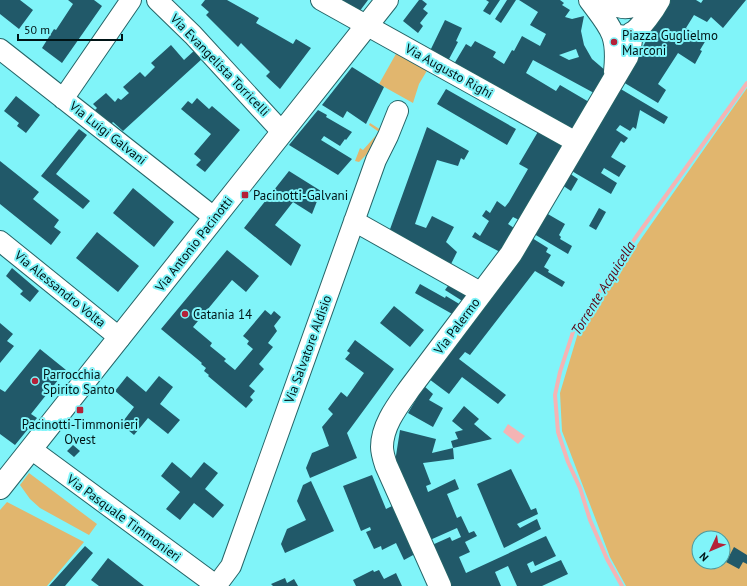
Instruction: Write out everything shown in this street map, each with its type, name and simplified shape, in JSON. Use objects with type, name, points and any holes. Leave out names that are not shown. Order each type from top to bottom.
[{"type":"main road","name":"Via Antonio Pacinotti","points":[[0,488],[387,0]]},
{"type":"main road","points":[[590,0],[622,30],[654,8],[659,0]]},
{"type":"main road","points":[[601,0],[624,8],[647,0]]},
{"type":"main road","name":"Via Palermo","points":[[440,586],[386,465],[382,448],[383,435],[395,411],[410,388],[511,254],[627,57],[630,47],[622,30],[609,20],[611,14],[616,10],[624,8]]},
{"type":"street","points":[[64,99],[131,0]]},
{"type":"street","name":"Via Evangelista Torricelli","points":[[157,0],[193,35],[282,132]]},
{"type":"street","name":"Via Augusto Righi","points":[[321,0],[576,142]]},
{"type":"street","name":"Via Luigi Galvani","points":[[0,49],[215,218]]},
{"type":"street","name":"Via Salvatore Aldisio","points":[[217,586],[230,566],[376,160],[398,112]]},
{"type":"street","points":[[354,221],[482,293]]},
{"type":"street","name":"Via Alessandro Volta","points":[[0,241],[120,338]]},
{"type":"street","name":"Via Pasquale Timmonieri","points":[[31,449],[217,586]]},
{"type":"shaded area","points":[[397,52],[428,69],[419,84],[413,103],[379,84]]},
{"type":"shaded area","points":[[747,88],[747,586],[626,586],[610,557],[562,431],[560,393],[578,333],[641,239]]},
{"type":"shaded area","points":[[370,123],[381,130],[366,155],[359,162],[355,161],[360,148],[363,150],[379,132],[369,125]]},
{"type":"shaded area","points":[[508,424],[525,436],[518,444],[503,432]]},
{"type":"shaded area","points":[[29,473],[97,524],[89,535],[40,508],[30,499],[20,485]]},
{"type":"shaded area","points":[[7,502],[84,542],[47,586],[0,586],[0,510]]},
{"type":"building","points":[[0,0],[20,0],[33,10],[19,29],[0,14]]},
{"type":"building","points":[[68,0],[94,0],[102,6],[62,63],[42,48],[73,4]]},
{"type":"building","points":[[205,0],[227,0],[259,18],[256,23],[293,44],[296,39],[311,48],[280,89],[266,76],[270,72],[241,43],[238,47],[206,15],[209,12],[201,5]]},
{"type":"building","points":[[338,0],[368,0],[359,12]]},
{"type":"building","points":[[419,0],[422,0],[427,4],[423,9],[428,13],[420,23],[423,26],[418,33],[403,21]]},
{"type":"building","points":[[486,0],[500,0],[490,15],[483,11],[489,2]]},
{"type":"building","points":[[507,0],[516,0],[501,23],[495,19]]},
{"type":"building","points":[[519,0],[560,0],[564,3],[562,5],[570,10],[565,17],[572,19],[584,16],[581,31],[584,45],[592,59],[606,71],[594,93],[533,60],[526,73],[556,91],[560,85],[589,102],[573,130],[454,64],[466,44],[471,47],[475,41],[496,52],[493,57],[504,64],[512,50],[514,51],[522,36],[540,46],[546,34],[530,25],[538,12]],"holes":[[[576,49],[579,57],[569,60],[559,55]]]},
{"type":"building","points":[[669,0],[696,0],[701,3],[703,0],[746,0],[723,28],[711,17],[707,22],[694,15],[686,28],[706,40],[700,50],[702,51],[695,64],[678,53],[658,84],[666,90],[658,103],[623,82]]},
{"type":"building","points":[[445,20],[462,28],[456,41],[458,42],[448,61],[430,51]]},
{"type":"building","points":[[171,45],[184,60],[196,49],[203,58],[123,131],[113,122],[110,125],[95,110],[97,108],[93,104],[106,93],[115,102],[118,98],[121,100],[129,93],[123,87],[140,72],[145,77],[155,67],[151,63]]},
{"type":"building","points":[[352,67],[384,87],[366,124],[347,111],[343,118],[322,105]]},
{"type":"building","points":[[619,88],[668,117],[664,124],[640,110],[636,129],[633,127],[630,131],[620,125],[616,130],[628,138],[624,143],[621,141],[611,157],[626,166],[619,177],[604,168],[601,173],[617,183],[611,194],[570,170]]},
{"type":"building","points":[[446,89],[516,129],[507,145],[437,104]]},
{"type":"building","points":[[16,96],[40,115],[26,133],[17,126],[19,123],[4,111]]},
{"type":"building","points":[[197,98],[209,109],[212,106],[240,130],[205,172],[196,165],[201,160],[194,154],[211,134],[181,109],[188,101],[192,104]]},
{"type":"building","points":[[318,110],[327,115],[326,117],[352,132],[340,146],[324,136],[321,140],[352,159],[338,175],[289,145]]},
{"type":"building","points":[[427,127],[469,151],[464,160],[461,158],[458,166],[437,160],[415,224],[426,228],[432,216],[454,227],[446,242],[457,252],[450,266],[389,232]]},
{"type":"building","points":[[79,129],[87,135],[56,174],[90,201],[83,209],[41,176]]},
{"type":"building","points":[[539,130],[564,145],[519,220],[513,217],[508,224],[514,228],[500,252],[472,237],[475,232],[480,236],[489,221],[482,216],[486,210],[490,213],[497,201],[505,207],[509,202],[528,169],[519,164]]},
{"type":"building","points":[[0,161],[39,192],[33,199],[59,220],[54,227],[61,232],[51,245],[0,204]]},
{"type":"building","points":[[289,171],[321,191],[312,214],[293,202],[275,225],[301,245],[291,266],[244,228]]},
{"type":"building","points":[[569,173],[578,179],[571,191],[562,185]]},
{"type":"building","points":[[133,188],[174,222],[154,247],[113,213]]},
{"type":"building","points":[[599,208],[606,212],[596,230],[589,226]]},
{"type":"building","points":[[546,213],[565,224],[559,235],[561,237],[560,239],[572,246],[568,254],[534,234]]},
{"type":"building","points":[[97,232],[139,266],[118,292],[76,258]]},
{"type":"building","points":[[532,238],[548,248],[546,252],[551,255],[544,267],[549,270],[548,272],[565,282],[562,287],[535,271],[470,355],[465,352],[459,359],[506,395],[498,404],[462,377],[449,394],[429,379]]},
{"type":"building","points":[[227,250],[259,276],[246,292],[232,280],[193,327],[212,343],[210,346],[226,359],[224,361],[235,370],[253,349],[247,344],[249,341],[243,336],[265,310],[271,315],[274,311],[281,317],[274,326],[277,331],[268,343],[273,347],[259,364],[264,369],[249,386],[255,391],[250,397],[253,400],[246,408],[208,376],[209,375],[204,371],[206,368],[201,364],[202,363],[161,329]]},
{"type":"building","points":[[12,268],[39,291],[30,302],[20,294],[23,291],[6,276]]},
{"type":"building","points":[[450,283],[469,295],[464,302],[445,290]]},
{"type":"building","points":[[420,284],[461,305],[454,315],[415,293]]},
{"type":"building","points":[[394,306],[424,330],[410,347],[380,323]]},
{"type":"building","points":[[0,323],[13,334],[7,341],[14,346],[0,363]]},
{"type":"building","points":[[355,340],[394,369],[347,433],[357,458],[310,478],[306,468],[312,453],[329,446],[322,427],[333,414],[328,409],[341,392],[347,397],[364,373],[345,359],[350,353],[347,351]]},
{"type":"building","name":"Parrocchia Spirito Santo","points":[[40,349],[66,370],[31,414],[37,418],[15,445],[0,434],[0,389],[5,392]]},
{"type":"building","points":[[127,376],[146,392],[159,376],[173,387],[160,404],[180,420],[168,434],[148,418],[134,435],[121,424],[134,407],[115,391]]},
{"type":"building","points":[[424,386],[433,394],[429,400],[443,408],[433,427],[408,413]]},
{"type":"building","points":[[464,406],[479,419],[474,424],[492,439],[453,448],[451,441],[458,439],[455,432],[463,430],[452,421]]},
{"type":"building","points":[[400,430],[436,439],[432,453],[453,448],[454,459],[423,463],[431,484],[426,486],[428,492],[455,479],[459,489],[447,494],[457,518],[461,516],[469,533],[474,531],[477,536],[465,542],[470,552],[459,557],[466,573],[546,536],[556,556],[535,566],[533,561],[527,564],[531,573],[561,560],[568,574],[542,586],[517,586],[508,566],[495,572],[501,586],[451,586],[432,545],[450,537],[452,541],[461,537],[457,528],[430,540],[395,462]]},
{"type":"building","points":[[73,445],[80,451],[74,457],[67,451]]},
{"type":"building","points":[[172,462],[191,478],[204,462],[218,473],[205,489],[224,505],[213,518],[194,503],[180,520],[166,509],[180,492],[161,476]]},
{"type":"building","points":[[511,469],[531,510],[536,508],[538,514],[517,524],[520,528],[537,519],[541,529],[504,548],[477,484]]},
{"type":"building","points":[[372,475],[386,509],[392,506],[415,554],[404,560],[396,543],[382,550],[381,546],[374,549],[366,532],[371,530],[370,527],[361,531],[343,486]]},
{"type":"building","points":[[311,481],[334,531],[285,553],[281,544],[287,529],[306,520],[297,501],[303,485]]},
{"type":"building","points":[[85,546],[93,553],[65,586],[49,586]]},
{"type":"building","points":[[734,547],[747,555],[747,564],[743,562],[739,569],[731,565],[731,553]]},
{"type":"building","points":[[108,558],[144,586],[99,586],[91,580]]},
{"type":"building","points":[[373,570],[374,572],[379,570],[384,579],[396,573],[402,586],[356,586],[353,580]]},
{"type":"building","points":[[285,578],[287,583],[294,579],[298,586],[273,586],[271,584]]},
{"type":"waterway","name":"Torrente Acquicella","points":[[622,586],[607,559],[590,520],[580,488],[568,462],[558,432],[555,395],[560,372],[573,332],[636,237],[747,83]]},
{"type":"place","name":"Piazza Guglielmo Marconi","points":[[614,42]]},
{"type":"place","name":"Pacinotti-Galvani","points":[[245,195]]},
{"type":"place","name":"Catania 14","points":[[185,314]]},
{"type":"place","name":"Parrocchia Spirito Santo","points":[[35,381]]},
{"type":"place","name":"Pacinotti-Timmonieri Ovest","points":[[80,410]]}]
